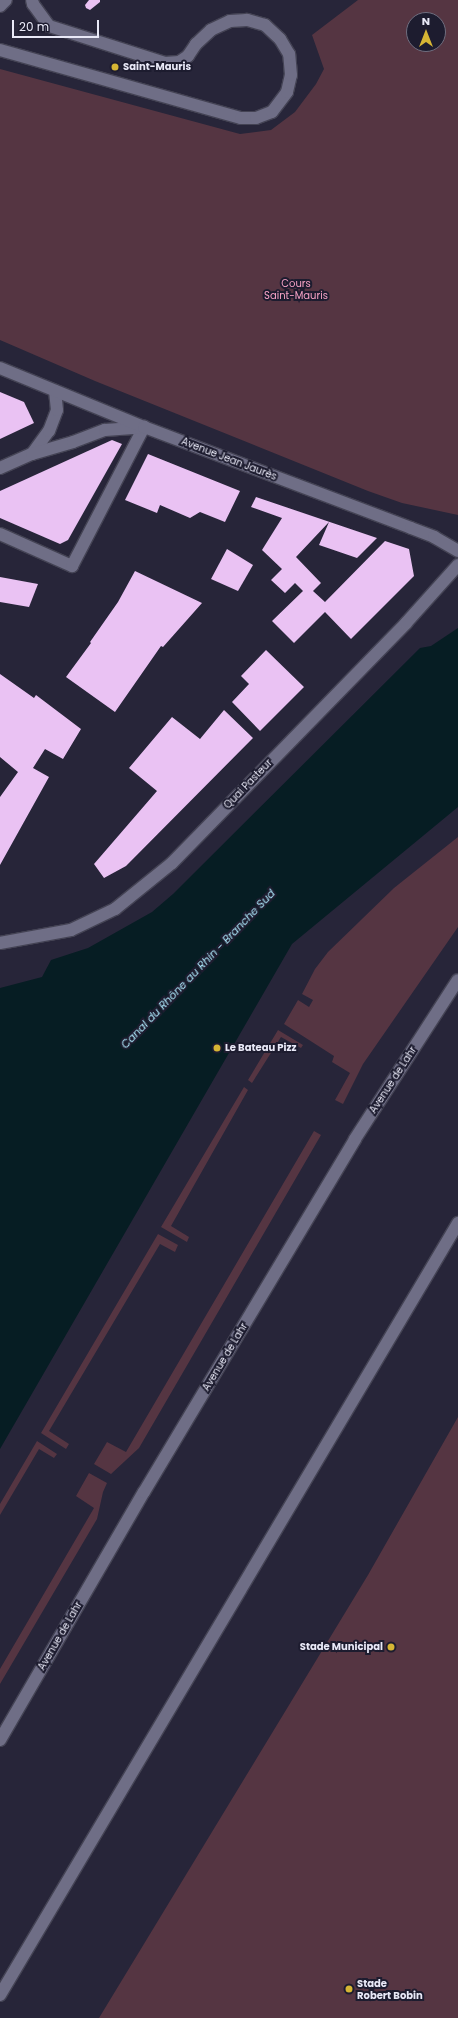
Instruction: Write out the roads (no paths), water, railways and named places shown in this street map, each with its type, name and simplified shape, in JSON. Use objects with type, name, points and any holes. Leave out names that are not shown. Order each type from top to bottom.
[{"type":"main road","points":[[0,6],[6,0]]},
{"type":"main road","points":[[0,50],[241,118],[256,118],[272,112],[287,92],[291,75],[289,54],[280,39],[265,25],[246,20],[230,21],[212,30],[196,44],[188,56],[179,62],[165,63],[49,26],[33,4],[32,0]]},
{"type":"main road","name":"Avenue Jean Jaurès","points":[[0,368],[144,428],[434,537],[458,551]]},
{"type":"main road","points":[[32,454],[49,431],[57,410],[55,391]]},
{"type":"main road","points":[[0,468],[32,454],[73,442],[105,430],[144,428]]},
{"type":"main road","points":[[0,534],[72,566],[144,428]]},
{"type":"main road","name":"Quai Pasteur","points":[[0,943],[71,930],[114,909],[172,863],[406,623],[458,565]]},
{"type":"main road","name":"Avenue de Lahr","points":[[0,1740],[144,1492],[347,1152],[458,980]]},
{"type":"main road","points":[[0,1995],[458,1223]]},
{"type":"water","name":"Canal du Rhône au Rhin - Branche Sud","points":[[458,628],[458,807],[292,944],[0,1449],[0,988],[42,977],[51,960],[88,948],[152,912],[173,894],[420,648],[431,646]]},
{"type":"place","name":"Saint-Mauris","points":[[115,67]]},
{"type":"place","name":"Le Bateau Pizz","points":[[217,1048]]},
{"type":"place","name":"Stade Municipal","points":[[391,1647]]},
{"type":"place","name":"Stade Robert Bobin","points":[[349,1989]]},
{"type":"park label","name":"Cours Saint-Mauris","points":[[296,288]]}]
